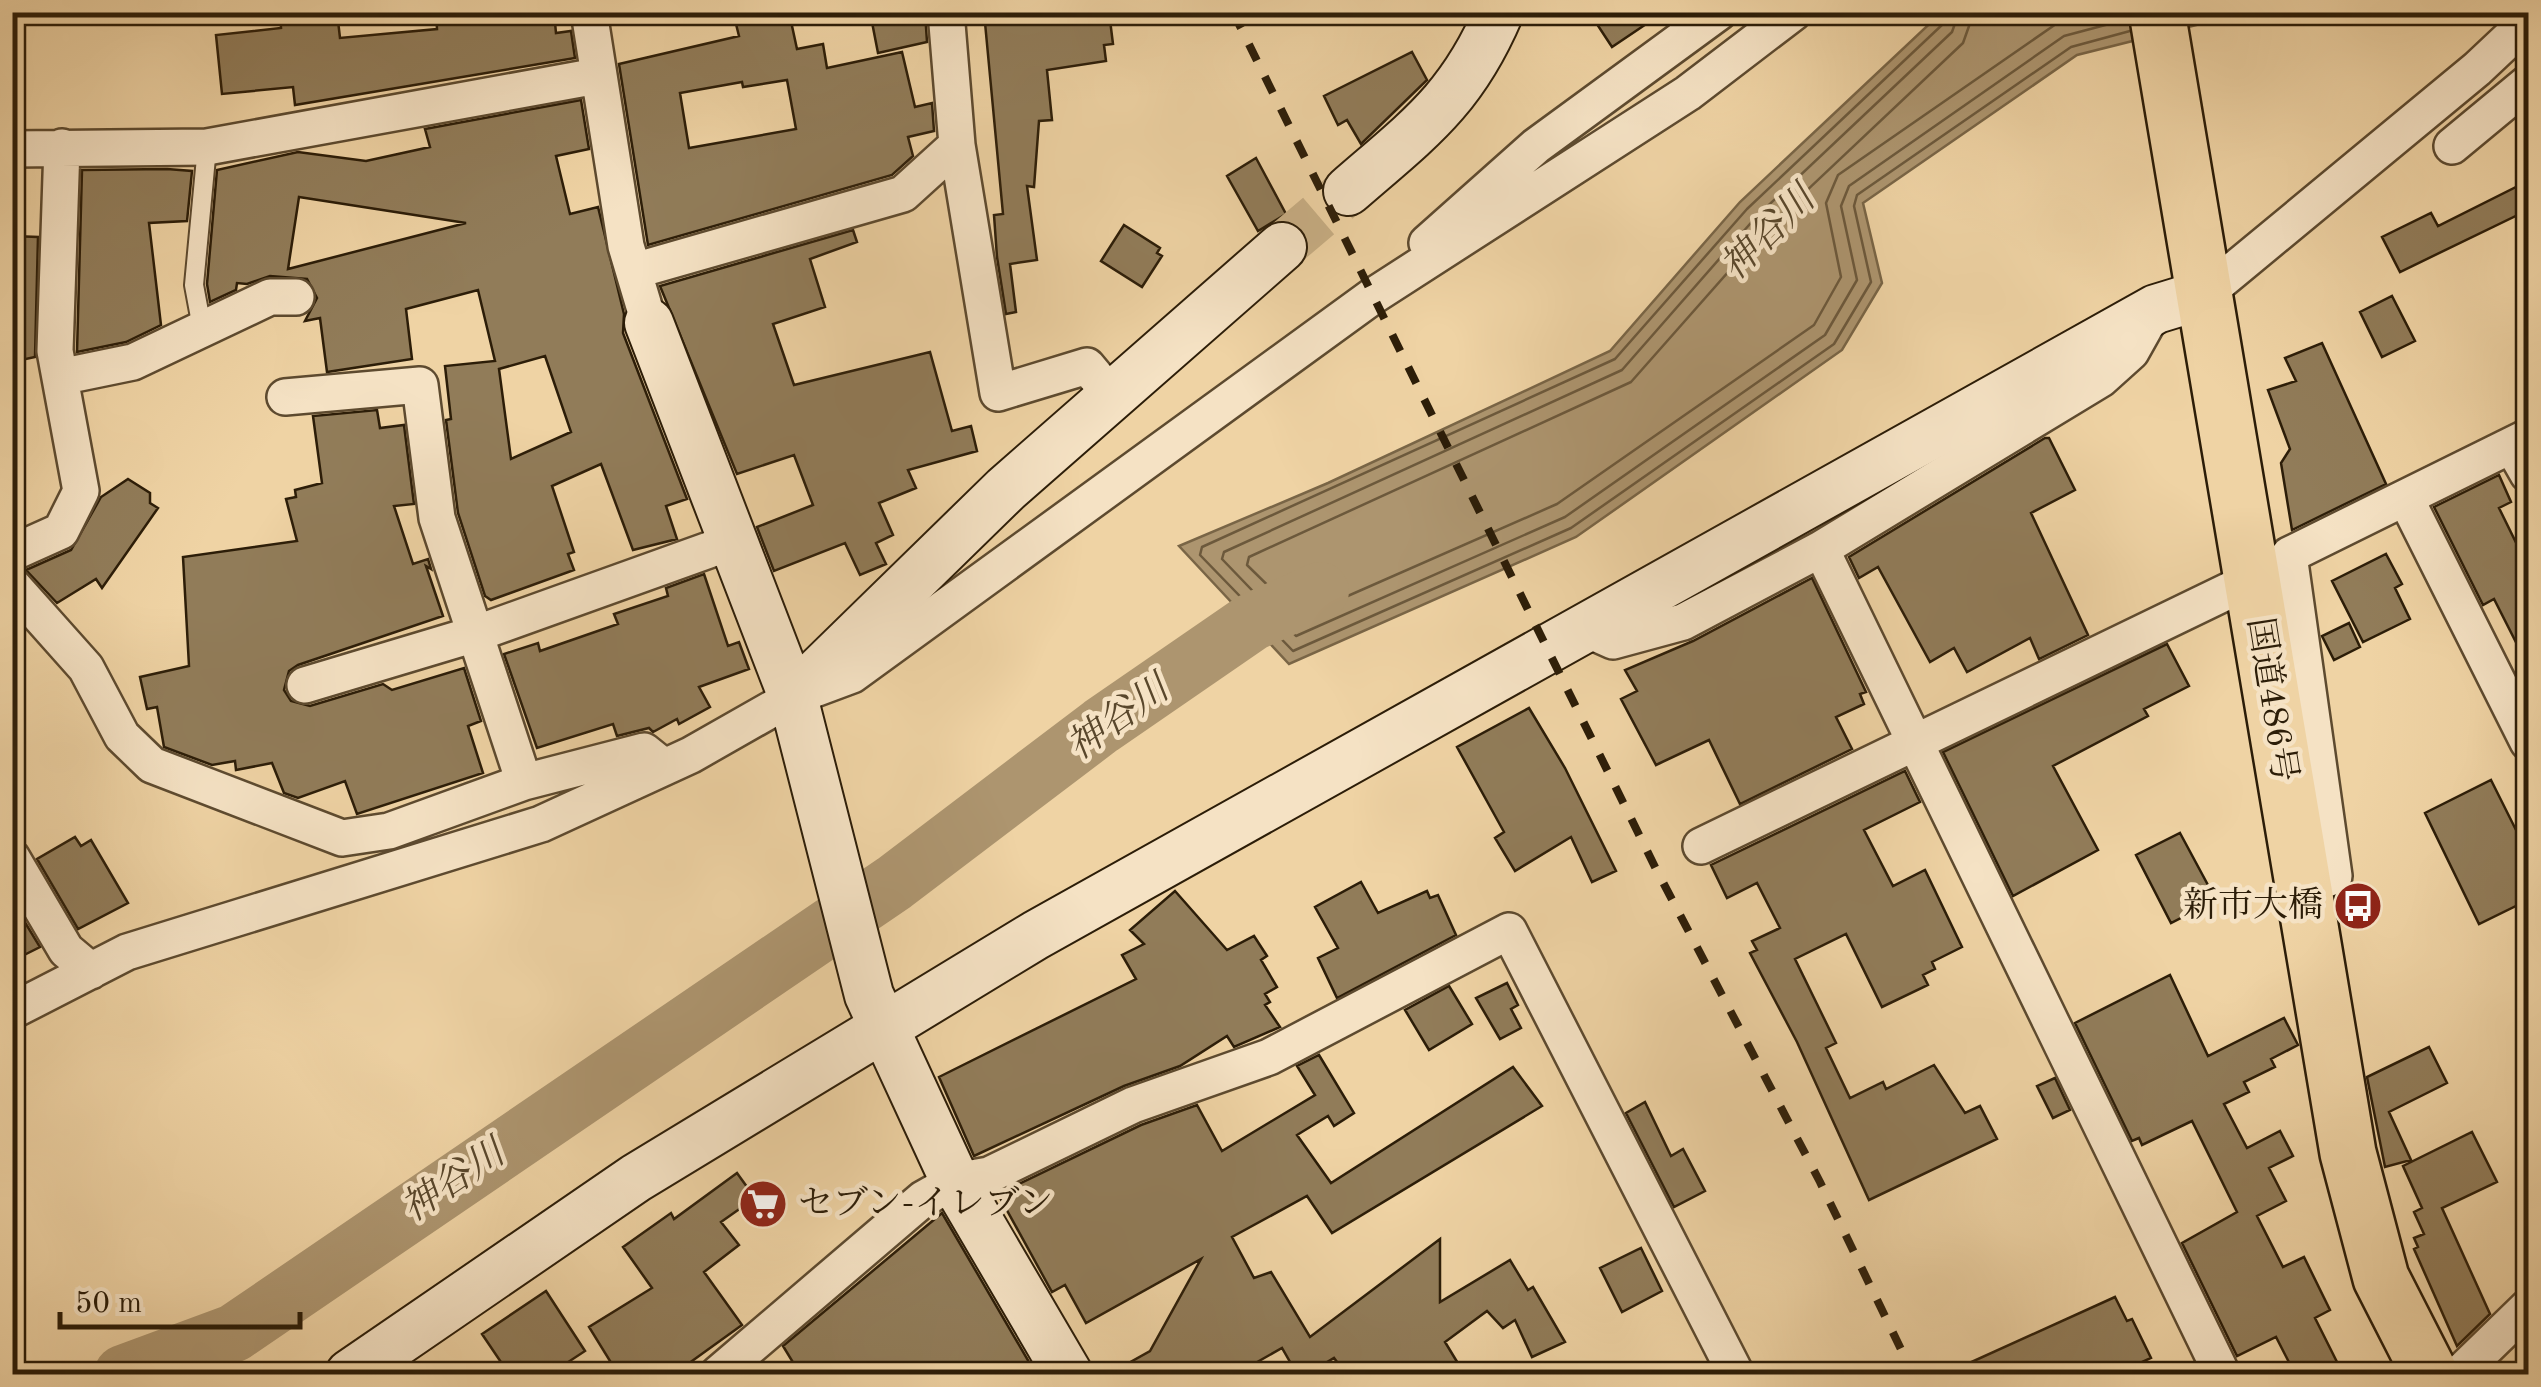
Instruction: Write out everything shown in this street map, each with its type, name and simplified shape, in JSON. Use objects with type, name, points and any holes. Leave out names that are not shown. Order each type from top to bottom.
[{"type":"highway","name":"国道486号","points":[[2157,12],[2180,301],[2251,580],[2348,1153],[2381,1278],[2430,1374]]},
{"type":"street","points":[[589,12],[597,76],[634,271],[649,324],[793,697],[876,1012],[955,1181],[1068,1374]]},
{"type":"street","points":[[946,12],[958,144],[998,393],[1087,366],[1112,396]]},
{"type":"street","points":[[1348,191],[1447,104],[1480,57],[1499,12]]},
{"type":"street","points":[[1427,264],[1427,243],[1536,146],[1718,12]]},
{"type":"street","points":[[12,1011],[128,952],[542,824],[664,768],[793,697],[852,675],[1373,296],[1688,93],[1794,12]]},
{"type":"street","points":[[1586,629],[1613,642],[1683,622],[1821,549],[2101,379],[2180,301],[2478,69],[2528,21]]},
{"type":"street","points":[[12,148],[207,147],[597,76]]},
{"type":"street","points":[[2452,146],[2528,83]]},
{"type":"street","points":[[634,271],[903,194],[958,144]]},
{"type":"street","points":[[12,553],[62,532],[81,490],[60,377],[53,298],[62,147]]},
{"type":"street","points":[[793,697],[1006,489],[1282,248]]},
{"type":"street","points":[[60,377],[133,362],[270,297],[296,297]]},
{"type":"street","points":[[350,1374],[876,1012],[1036,936],[2180,301]]},
{"type":"street","points":[[284,396],[420,386],[437,518],[524,782]]},
{"type":"street","points":[[2302,889],[2334,876],[2289,555],[2406,498],[2523,452]]},
{"type":"street","points":[[2406,498],[2528,742]]},
{"type":"street","points":[[305,685],[476,634],[734,541]]},
{"type":"street","points":[[1821,549],[2222,1374]]},
{"type":"street","points":[[1700,846],[2251,580]]},
{"type":"street","points":[[18,605],[86,668],[122,736],[152,765],[342,838],[388,831],[524,782],[644,751],[664,768]]},
{"type":"street","points":[[12,858],[66,950],[91,970]]},
{"type":"street","points":[[718,1374],[924,1198],[955,1181],[990,1175],[1133,1106],[1270,1057],[1509,931],[1736,1374]]},
{"type":"street","points":[[2460,1374],[2528,1307]]},
{"type":"lane","points":[[202,328],[194,285],[207,147]]},
{"type":"water","points":[[1941,13],[2244,13],[2077,55],[1863,203],[1882,283],[1842,350],[1576,537],[1289,664],[1179,546],[1328,483],[1610,351],[1740,202]]},
{"type":"building","points":[[280,12],[337,12],[340,38],[437,29],[436,12],[554,12],[556,33],[571,31],[575,58],[295,105],[293,87],[222,94],[216,35],[281,28]]},
{"type":"building","points":[[733,12],[789,12],[797,49],[823,44],[827,68],[902,52],[915,107],[932,103],[934,131],[908,137],[913,156],[892,175],[648,245],[619,64],[739,36]],"holes":[[[787,80],[796,129],[689,148],[680,93],[742,82],[743,87]]]},
{"type":"building","points":[[870,12],[925,12],[927,42],[878,53]]},
{"type":"building","points":[[984,12],[1109,12],[1113,44],[1104,45],[1106,61],[1047,70],[1052,120],[1039,121],[1034,187],[1027,186],[1037,260],[1010,264],[1016,312],[1006,314],[997,257],[994,215],[1003,214]]},
{"type":"building","points":[[1589,12],[1664,12],[1612,47]]},
{"type":"building","points":[[1412,52],[1427,80],[1361,144],[1347,120],[1338,125],[1324,96]]},
{"type":"building","points":[[581,100],[589,149],[556,156],[570,214],[598,207],[624,314],[623,333],[687,499],[666,506],[677,539],[633,550],[601,464],[552,486],[574,552],[568,554],[574,570],[491,600],[485,596],[458,513],[446,420],[451,419],[445,366],[495,361],[478,290],[406,309],[412,359],[327,372],[320,318],[305,321],[317,298],[307,279],[270,276],[247,284],[237,283],[236,290],[210,302],[207,284],[217,170],[298,152],[366,161],[430,147],[425,129]],"holes":[[[299,197],[466,223],[288,269]],[[545,356],[571,432],[511,459],[499,369]]]},
{"type":"building","points":[[1256,158],[1286,214],[1258,231],[1227,176]]},
{"type":"building","points":[[82,170],[192,171],[187,221],[149,223],[161,325],[126,342],[77,352]]},
{"type":"building","points":[[2528,181],[2528,210],[2400,272],[2382,237],[2431,213],[2438,226]]},
{"type":"building","points":[[1124,225],[1160,248],[1157,253],[1162,256],[1142,287],[1101,261]]},
{"type":"building","points":[[853,230],[857,242],[810,259],[825,307],[773,324],[794,385],[930,352],[952,431],[971,426],[977,451],[908,470],[916,488],[879,503],[893,535],[876,543],[886,564],[860,575],[845,543],[774,571],[757,527],[813,505],[794,455],[737,474],[660,286]]},
{"type":"building","points":[[12,236],[38,237],[35,357],[12,362]]},
{"type":"building","points":[[2392,296],[2415,341],[2382,357],[2360,312]]},
{"type":"building","points":[[2322,343],[2386,484],[2292,530],[2281,463],[2290,449],[2268,390],[2296,381],[2285,358]]},
{"type":"building","points":[[377,410],[380,428],[404,425],[414,504],[394,506],[413,564],[428,559],[431,569],[426,566],[443,616],[298,665],[289,671],[284,690],[291,701],[310,706],[383,684],[392,690],[464,668],[481,721],[468,726],[483,773],[357,814],[345,781],[298,798],[284,793],[272,763],[236,770],[235,761],[212,765],[164,747],[157,707],[147,709],[140,677],[189,666],[183,557],[297,541],[286,499],[296,497],[295,490],[322,483],[313,416]]},
{"type":"building","points":[[2049,438],[2075,490],[2031,513],[2088,635],[2039,659],[2030,638],[1967,672],[1954,648],[1930,662],[1878,567],[1859,578],[1849,557]]},
{"type":"building","points":[[2499,475],[2511,502],[2499,508],[2528,567],[2528,666],[2494,599],[2483,605],[2434,507]]},
{"type":"building","points":[[128,479],[150,493],[150,503],[158,508],[102,588],[96,579],[57,603],[26,570],[71,550],[101,497]]},
{"type":"building","points":[[2386,554],[2402,584],[2395,588],[2410,619],[2363,642],[2332,581]]},
{"type":"building","points":[[704,574],[728,646],[739,642],[749,669],[699,687],[710,707],[679,724],[677,719],[653,732],[649,728],[617,736],[613,724],[537,748],[504,654],[538,643],[540,651],[618,624],[614,614],[668,596],[666,588]]},
{"type":"building","points":[[1812,578],[1866,692],[1860,694],[1864,704],[1836,717],[1852,749],[1740,804],[1709,740],[1656,765],[1621,699],[1637,691],[1625,670],[1693,641]]},
{"type":"building","points":[[2349,623],[2360,647],[2334,660],[2322,636]]},
{"type":"building","points":[[2167,644],[2189,686],[2144,709],[2148,716],[2053,766],[2098,850],[2013,896],[1943,752]]},
{"type":"building","points":[[1529,708],[1565,768],[1616,871],[1592,882],[1571,837],[1515,871],[1495,838],[1504,832],[1457,747]]},
{"type":"building","points":[[1905,771],[1920,802],[1864,830],[1893,886],[1925,870],[1962,947],[1932,962],[1935,969],[1923,975],[1928,985],[1882,1007],[1846,934],[1795,959],[1836,1043],[1826,1048],[1850,1098],[1883,1082],[1886,1089],[1934,1065],[1965,1113],[1980,1106],[1997,1139],[1869,1200],[1797,1042],[1750,953],[1757,950],[1752,941],[1780,928],[1757,883],[1727,898],[1711,865]]},
{"type":"building","points":[[2491,780],[2528,854],[2528,900],[2479,924],[2425,813]]},
{"type":"building","points":[[2180,833],[2216,900],[2171,923],[2136,855]]},
{"type":"building","points":[[75,837],[81,846],[91,840],[128,903],[78,929],[37,859]]},
{"type":"building","points":[[1361,882],[1378,913],[1427,891],[1430,898],[1438,895],[1456,935],[1337,998],[1318,958],[1338,948],[1315,907]]},
{"type":"building","points":[[1175,891],[1227,950],[1254,936],[1267,956],[1261,960],[1277,987],[1265,994],[1270,1002],[1265,1005],[1280,1027],[1234,1047],[1227,1036],[1180,1066],[1124,1086],[974,1156],[939,1077],[1136,979],[1122,955],[1144,944],[1130,930]]},
{"type":"building","points":[[12,901],[40,947],[12,961]]},
{"type":"building","points":[[2170,975],[2208,1056],[2284,1018],[2298,1045],[2271,1059],[2275,1067],[2244,1082],[2249,1092],[2224,1104],[2247,1148],[2280,1131],[2293,1156],[2269,1168],[2286,1201],[2257,1216],[2283,1267],[2304,1257],[2330,1310],[2315,1318],[2343,1374],[2295,1374],[2276,1337],[2237,1356],[2182,1243],[2237,1212],[2192,1121],[2142,1145],[2139,1138],[2132,1141],[2075,1023]]},
{"type":"building","points":[[1507,983],[1518,1005],[1511,1009],[1521,1028],[1500,1039],[1476,998]]},
{"type":"building","points":[[1449,986],[1472,1024],[1429,1050],[1405,1010]]},
{"type":"building","points":[[2429,1047],[2447,1083],[2389,1112],[2411,1160],[2385,1167],[2367,1077]]},
{"type":"building","points":[[1319,1055],[1354,1113],[1334,1126],[1328,1116],[1297,1135],[1331,1183],[1513,1067],[1542,1106],[1332,1233],[1307,1196],[1232,1237],[1254,1278],[1271,1272],[1310,1337],[1440,1239],[1440,1302],[1510,1260],[1528,1290],[1533,1287],[1565,1342],[1532,1357],[1515,1320],[1503,1328],[1487,1311],[1445,1342],[1459,1365],[1446,1374],[1346,1374],[1334,1358],[1307,1374],[1297,1374],[1282,1348],[1236,1374],[1109,1374],[1150,1351],[1201,1259],[1086,1323],[1065,1285],[1052,1292],[998,1194],[1141,1125],[1197,1105],[1222,1151],[1315,1095],[1297,1066]]},
{"type":"building","points":[[2055,1078],[2070,1110],[2053,1118],[2037,1086]]},
{"type":"building","points":[[1645,1102],[1671,1156],[1683,1149],[1705,1191],[1674,1207],[1626,1113]]},
{"type":"building","points":[[2472,1132],[2497,1182],[2442,1208],[2490,1314],[2457,1346],[2414,1249],[2418,1247],[2414,1238],[2424,1234],[2414,1212],[2422,1208],[2403,1166]]},
{"type":"building","points":[[737,1173],[755,1198],[721,1222],[739,1245],[704,1272],[742,1325],[674,1374],[618,1374],[589,1327],[652,1288],[623,1247],[671,1213],[674,1219]]},
{"type":"building","points":[[942,1213],[1036,1374],[800,1374],[783,1346]]},
{"type":"building","points":[[1641,1248],[1662,1291],[1622,1312],[1600,1268]]},
{"type":"building","points":[[546,1291],[585,1351],[550,1374],[509,1374],[482,1334]]},
{"type":"building","points":[[2115,1297],[2127,1321],[2132,1319],[2151,1358],[2116,1374],[1945,1374]]},
{"type":"waterway","name":"神谷川","points":[[123,1374],[234,1333],[894,883],[1101,726],[1252,622],[1320,591]]},
{"type":"tunnel","points":[[1282,247],[1348,191]]},
{"type":"railway","points":[[1233,12],[1656,869],[1820,1182],[1913,1374]]},
{"type":"place","name":"新市大橋","points":[[2358,906]]},
{"type":"place","name":"セブン-イレブン","points":[[763,1204]]}]
